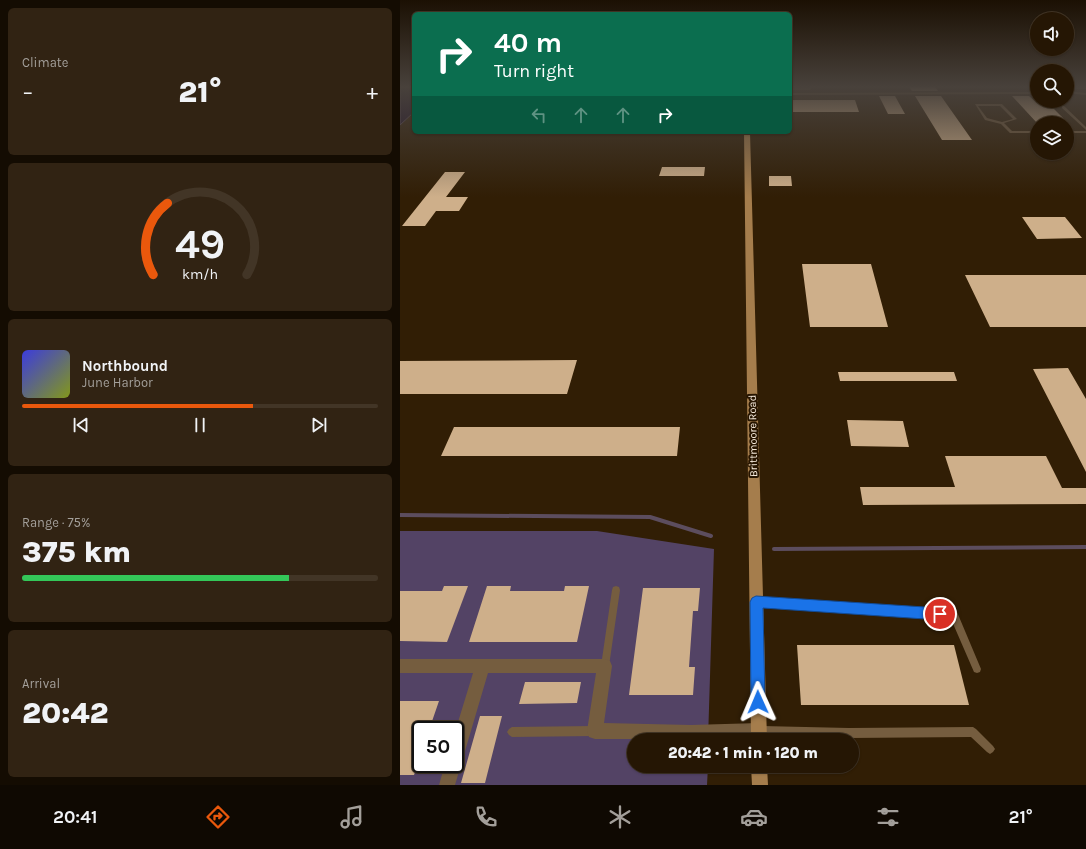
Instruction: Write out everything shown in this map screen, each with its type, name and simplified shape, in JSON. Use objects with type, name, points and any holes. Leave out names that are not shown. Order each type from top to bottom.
[{"type":"main road","name":"Brittmoore Road","points":[[747,134],[759,733]]},
{"type":"main road","points":[[759,773],[760,785]]},
{"type":"street","points":[[400,666],[605,666],[595,731],[691,733]]},
{"type":"street","points":[[464,728],[483,666]]},
{"type":"street","points":[[447,785],[450,773]]},
{"type":"lane","points":[[1003,124],[1010,132],[1030,132]]},
{"type":"lane","points":[[1074,131],[1086,130]]},
{"type":"lane","points":[[605,666],[616,590]]},
{"type":"lane","points":[[756,602],[954,615],[978,669]]},
{"type":"lane","points":[[512,732],[595,731]]},
{"type":"lane","points":[[849,733],[973,732],[990,749]]},
{"type":"shaded area","points":[[400,531],[597,531],[714,549],[708,733],[627,733],[627,773],[708,773],[707,785],[400,785]]},
{"type":"building","points":[[932,124],[960,124],[972,140],[942,140]]},
{"type":"building","points":[[662,167],[705,167],[704,176],[659,176]]},
{"type":"building","points":[[445,172],[465,172],[446,197],[468,197],[459,211],[436,211],[425,226],[402,226]]},
{"type":"building","points":[[769,176],[791,176],[792,186],[769,186]]},
{"type":"building","points":[[1022,217],[1065,217],[1082,238],[1037,239]]},
{"type":"building","points":[[802,264],[871,264],[888,327],[810,327]]},
{"type":"building","points":[[965,275],[1086,275],[1086,327],[990,327]]},
{"type":"building","points":[[577,360],[567,394],[400,394],[400,361]]},
{"type":"building","points":[[1068,368],[1086,399],[1086,472],[1033,369]]},
{"type":"building","points":[[838,372],[954,372],[957,381],[840,381]]},
{"type":"building","points":[[847,420],[903,421],[909,447],[851,446]]},
{"type":"building","points":[[454,427],[680,427],[677,456],[441,456]]},
{"type":"building","points":[[945,456],[1046,456],[1062,488],[1086,488],[1086,504],[863,505],[860,487],[955,487]]},
{"type":"building","points":[[444,586],[468,586],[447,642],[400,641],[400,591],[442,591]]},
{"type":"building","points":[[487,586],[511,586],[510,591],[564,591],[565,586],[589,586],[577,642],[469,642]]},
{"type":"building","points":[[643,588],[700,588],[698,611],[693,611],[689,667],[695,667],[693,695],[629,695]]},
{"type":"building","points":[[797,645],[954,645],[969,705],[801,705]]},
{"type":"building","points":[[525,682],[581,682],[577,703],[519,704]]},
{"type":"building","points":[[400,701],[439,701],[432,721],[412,721],[412,773],[415,773],[414,775],[400,775]]},
{"type":"building","points":[[480,716],[502,716],[485,783],[461,783]]},
{"type":"waterway","points":[[400,515],[650,517],[711,536]]},
{"type":"waterway","points":[[774,549],[1086,547]]},
{"type":"route","points":[[758,702],[756,602],[940,614]]}]
